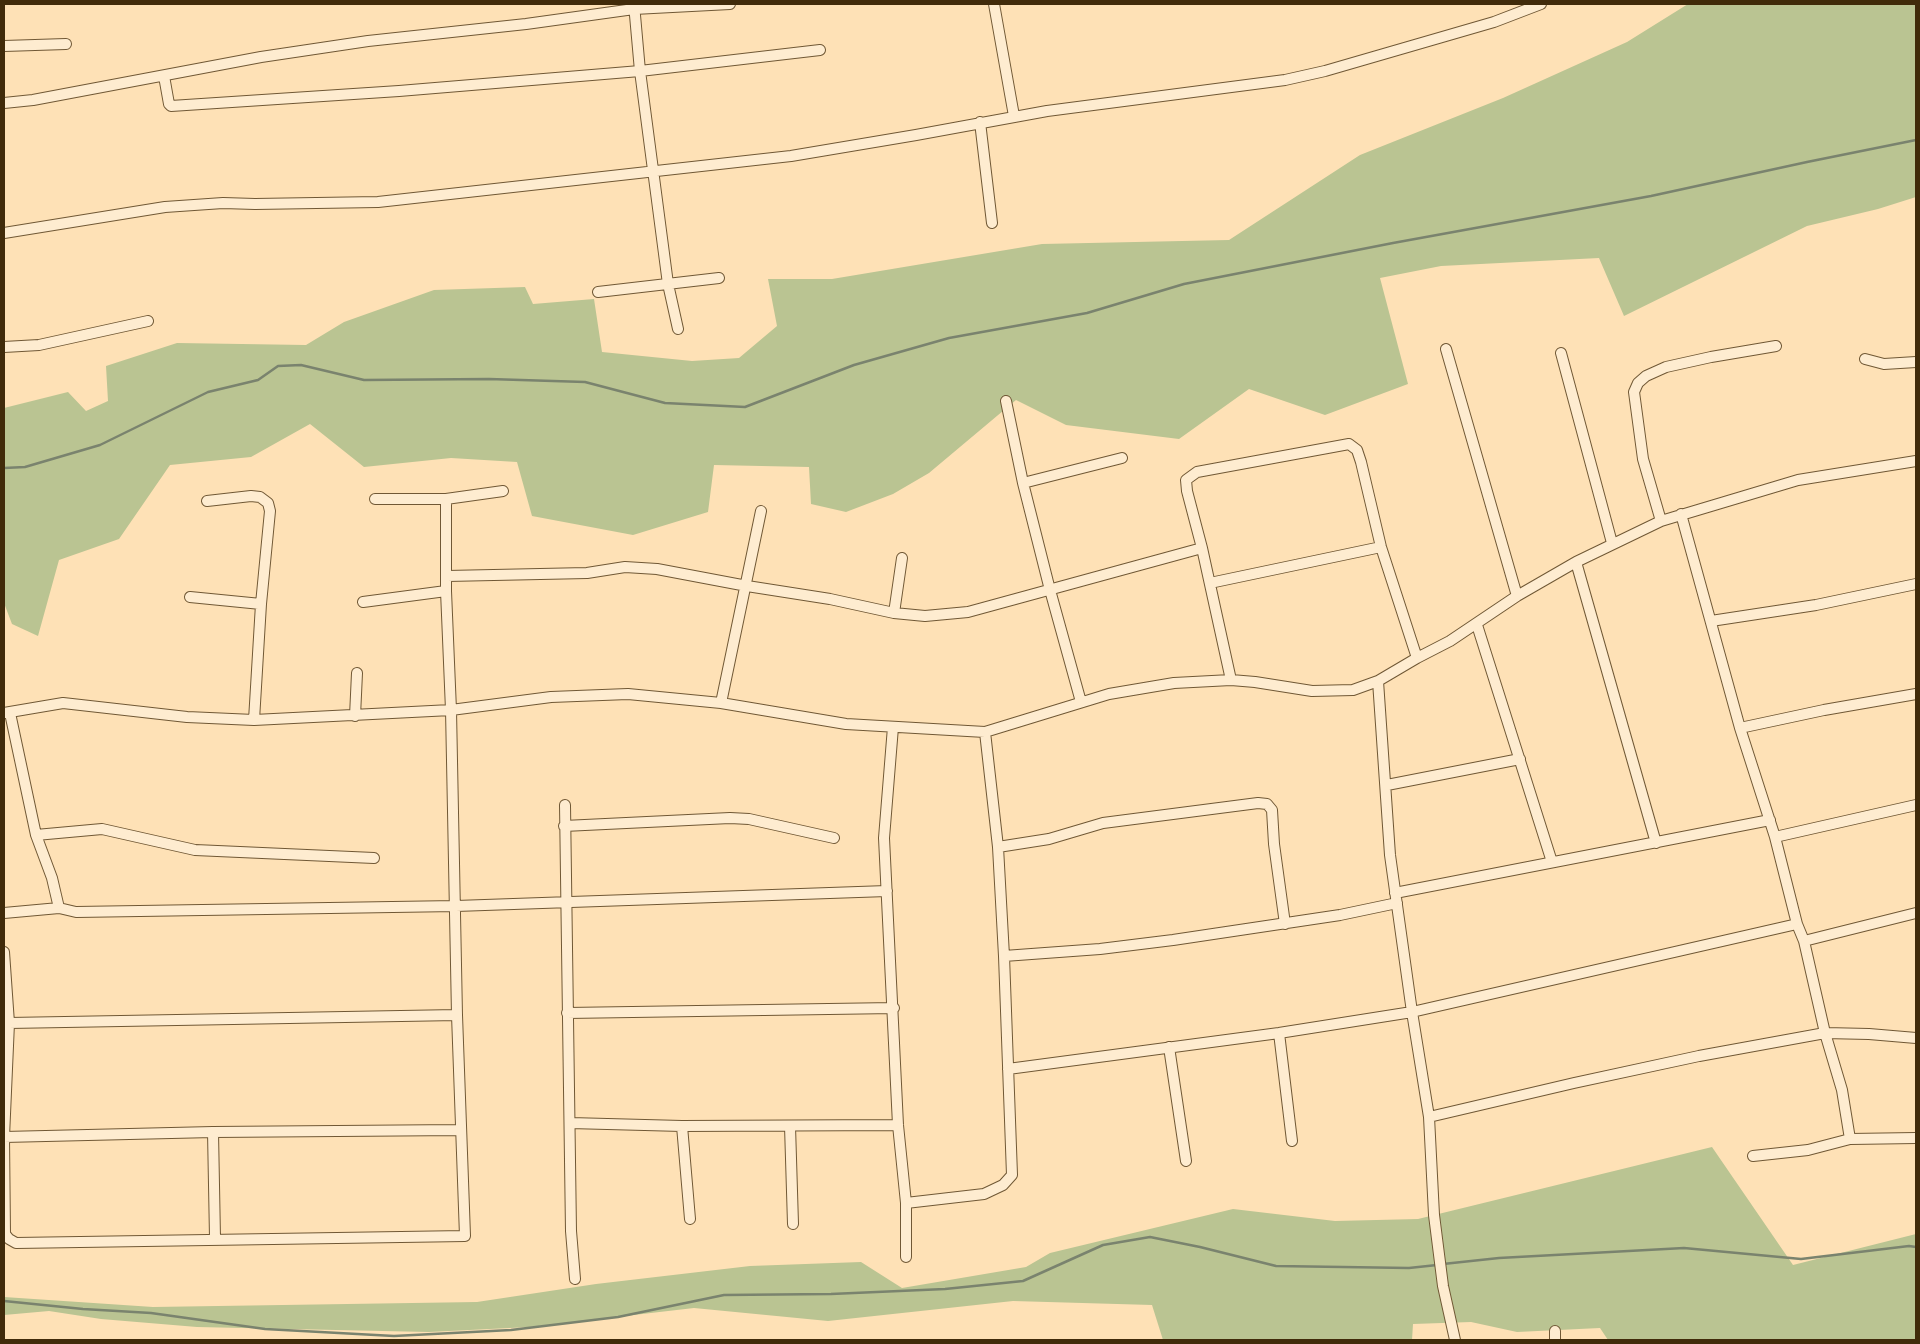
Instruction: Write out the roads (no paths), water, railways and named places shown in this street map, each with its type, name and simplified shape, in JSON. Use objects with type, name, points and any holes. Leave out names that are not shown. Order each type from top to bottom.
[{"type":"street","points":[[4,104],[261,57],[368,41],[526,24],[634,6],[730,4]]},
{"type":"street","points":[[994,4],[1014,116]]},
{"type":"street","points":[[4,233],[165,207],[223,202],[255,204],[378,202],[791,156],[916,136],[1014,116],[1301,76],[1325,71],[1494,22],[1541,4]]},
{"type":"street","points":[[634,6],[640,71],[668,284],[678,329]]},
{"type":"street","points":[[4,46],[66,44]]},
{"type":"street","points":[[164,76],[169,104],[172,106],[399,91],[640,71],[820,50]]},
{"type":"street","points":[[980,122],[992,223]]},
{"type":"street","points":[[598,292],[720,278]]},
{"type":"street","points":[[4,347],[39,345],[148,320]]},
{"type":"street","points":[[1661,521],[1642,459],[1634,392],[1638,383],[1646,376],[1666,367],[1776,346]]},
{"type":"street","points":[[1446,348],[1517,596]]},
{"type":"street","points":[[1561,353],[1612,543]]},
{"type":"street","points":[[1865,359],[1884,364],[1916,362]]},
{"type":"street","points":[[1006,401],[1023,483],[1081,702]]},
{"type":"street","points":[[1231,680],[1186,480],[1197,472],[1349,444],[1357,450],[1361,462],[1381,547],[1417,658]]},
{"type":"street","points":[[1023,483],[1122,458]]},
{"type":"street","points":[[59,908],[52,878],[36,835],[7,713],[62,703],[187,717],[254,720],[451,710],[551,697],[628,694],[720,704],[846,724],[985,732],[1109,694],[1174,682],[1231,680],[1312,691],[1353,690],[1378,682],[1417,658],[1450,641],[1517,596],[1576,562],[1661,521],[1798,480],[1916,461]]},
{"type":"street","points":[[375,499],[446,499],[503,491]]},
{"type":"street","points":[[207,502],[251,496],[260,497],[268,503],[270,512],[261,604],[254,720]]},
{"type":"street","points":[[4,952],[8,1023],[4,1136],[5,1234],[9,1239],[16,1243],[215,1238],[465,1236],[446,591],[446,499]]},
{"type":"street","points":[[720,704],[747,586],[761,511]]},
{"type":"street","points":[[1681,514],[1740,728],[1770,820],[1804,941],[1825,1033],[1842,1090],[1850,1139]]},
{"type":"street","points":[[1210,583],[1381,547]]},
{"type":"street","points":[[447,576],[586,573],[625,567],[657,569],[830,599],[894,613],[925,616],[968,612],[1202,548]]},
{"type":"street","points":[[894,613],[902,558]]},
{"type":"street","points":[[1576,562],[1656,843]]},
{"type":"street","points":[[1711,620],[1816,605],[1916,584]]},
{"type":"street","points":[[363,602],[446,591]]},
{"type":"street","points":[[190,597],[261,604]]},
{"type":"street","points":[[1476,625],[1552,862]]},
{"type":"street","points":[[355,716],[357,673]]},
{"type":"street","points":[[1378,682],[1387,785],[1390,855],[1429,1117],[1435,1224],[1443,1286],[1455,1340]]},
{"type":"street","points":[[1740,728],[1824,710],[1916,694]]},
{"type":"street","points":[[893,727],[884,838],[894,1008],[898,1124],[906,1203],[906,1257]]},
{"type":"street","points":[[906,1203],[984,1194],[1003,1185],[1012,1175],[998,847],[985,732]]},
{"type":"street","points":[[1387,785],[1520,759]]},
{"type":"street","points":[[998,847],[1050,839],[1103,823],[1258,803],[1267,804],[1272,810],[1274,844],[1285,924]]},
{"type":"street","points":[[565,805],[564,826],[568,902],[566,1013],[571,1232],[574,1279]]},
{"type":"street","points":[[1775,837],[1916,805]]},
{"type":"street","points":[[564,826],[749,819],[834,838]]},
{"type":"street","points":[[1004,956],[1100,949],[1340,915],[1396,898],[1552,862],[1770,820]]},
{"type":"street","points":[[36,835],[102,829],[195,850],[374,858]]},
{"type":"street","points":[[4,913],[59,908],[76,912],[456,906],[887,891]]},
{"type":"street","points":[[1804,941],[1916,913]]},
{"type":"street","points":[[1008,1069],[1279,1033],[1412,1012],[1798,924]]},
{"type":"street","points":[[566,1013],[894,1008]]},
{"type":"street","points":[[8,1023],[457,1015]]},
{"type":"street","points":[[1279,1033],[1292,1141]]},
{"type":"street","points":[[1429,1117],[1699,1056],[1825,1033],[1916,1038]]},
{"type":"street","points":[[1169,1047],[1186,1161]]},
{"type":"street","points":[[570,1123],[682,1126],[898,1124]]},
{"type":"street","points":[[682,1126],[690,1218]]},
{"type":"street","points":[[790,1126],[793,1224]]},
{"type":"street","points":[[4,1136],[461,1130]]},
{"type":"street","points":[[213,1132],[215,1238]]},
{"type":"street","points":[[1753,1156],[1808,1150],[1850,1139],[1916,1138]]},
{"type":"waterway","points":[[4,468],[25,467],[100,445],[208,392],[258,380],[278,366],[301,365],[364,380],[489,379],[585,382],[665,403],[745,407],[854,365],[949,338],[1087,313],[1184,284],[1393,243],[1651,196],[1916,140]]},
{"type":"waterway","points":[[4,1301],[83,1309],[151,1313],[265,1329],[394,1336],[511,1330],[618,1317],[724,1295],[831,1294],[945,1289],[1023,1281],[1103,1245],[1150,1237],[1276,1266],[1409,1268],[1437,1265]]},
{"type":"waterway","points":[[1443,1264],[1499,1258],[1684,1248],[1801,1259],[1909,1246],[1916,1247]]}]
